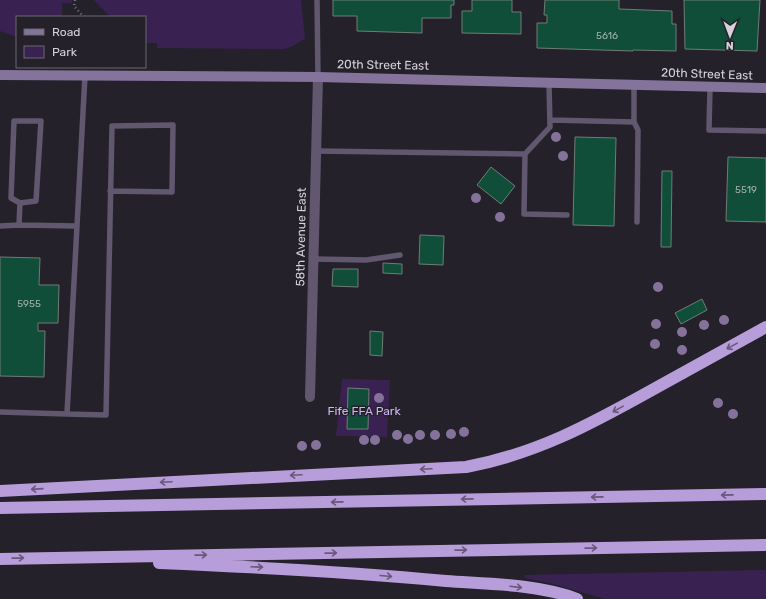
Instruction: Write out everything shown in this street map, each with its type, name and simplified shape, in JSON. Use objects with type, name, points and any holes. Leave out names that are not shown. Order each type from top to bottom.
[{"type":"highway","points":[[0,491],[466,467],[493,462],[543,446],[592,424],[766,327]]},
{"type":"highway","points":[[0,508],[766,494]]},
{"type":"highway","points":[[0,559],[766,545]]},
{"type":"highway","points":[[36,558],[334,571],[545,590],[566,594],[577,599]]},
{"type":"main road","name":"20th Street East","points":[[0,75],[318,77],[766,88]]},
{"type":"street","name":"58th Avenue East","points":[[310,397],[318,77]]},
{"type":"lane","points":[[317,0],[318,77]]},
{"type":"lane","points":[[67,414],[84,75]]},
{"type":"lane","points":[[549,83],[550,127],[525,154],[524,214],[567,215]]},
{"type":"lane","points":[[634,85],[634,122],[638,130],[637,222]]},
{"type":"lane","points":[[710,87],[709,130],[766,131]]},
{"type":"lane","points":[[41,120],[36,201],[20,203],[11,198],[14,121],[41,120]]},
{"type":"lane","points":[[550,120],[634,122]]},
{"type":"lane","points":[[0,412],[106,415],[110,191],[112,126],[173,125],[172,192],[110,191]]},
{"type":"lane","points":[[316,151],[525,154]]},
{"type":"lane","points":[[19,225],[20,203]]},
{"type":"lane","points":[[0,226],[76,226]]},
{"type":"lane","points":[[314,260],[366,260],[400,255]]},
{"type":"path","points":[[75,0],[74,6],[83,16]]},
{"type":"green space","points":[[0,0],[72,0],[72,3],[62,3],[62,16],[16,16],[16,37],[0,31]]},
{"type":"green space","points":[[94,0],[301,0],[305,39],[283,49],[157,48],[157,43],[146,43],[146,16],[109,16]]},
{"type":"green space","name":"Fife FFA Park","points":[[342,379],[390,380],[387,437],[336,436]]},
{"type":"green space","points":[[766,570],[766,599],[605,599],[554,584],[525,578],[524,575]]},
{"type":"building","points":[[333,0],[454,0],[454,5],[451,5],[451,18],[422,18],[422,33],[357,31],[357,16],[333,16]]},
{"type":"building","points":[[472,0],[512,0],[512,12],[521,12],[521,34],[462,33],[462,11],[472,11]]},
{"type":"building","points":[[545,0],[619,0],[619,9],[672,11],[672,24],[676,24],[676,51],[537,48],[537,23],[547,23],[547,15],[544,15]]},
{"type":"building","points":[[684,0],[760,0],[757,51],[685,49]]},
{"type":"building","points":[[575,137],[616,138],[614,226],[573,225]]},
{"type":"building","points":[[728,157],[766,158],[766,222],[726,221]]},
{"type":"building","points":[[491,167],[515,186],[501,204],[477,185]]},
{"type":"building","points":[[662,171],[672,171],[671,247],[661,247]]},
{"type":"building","points":[[420,235],[444,236],[443,265],[419,264]]},
{"type":"building","points":[[0,257],[40,258],[39,285],[59,285],[58,323],[38,323],[38,331],[45,331],[44,377],[0,376]]},
{"type":"building","points":[[383,263],[402,264],[402,274],[383,273]]},
{"type":"building","points":[[333,269],[358,269],[358,287],[332,286]]},
{"type":"building","points":[[702,299],[707,310],[681,324],[675,313]]},
{"type":"building","points":[[370,331],[383,332],[382,356],[370,355]]},
{"type":"building","points":[[348,388],[369,389],[368,429],[347,429]]}]
